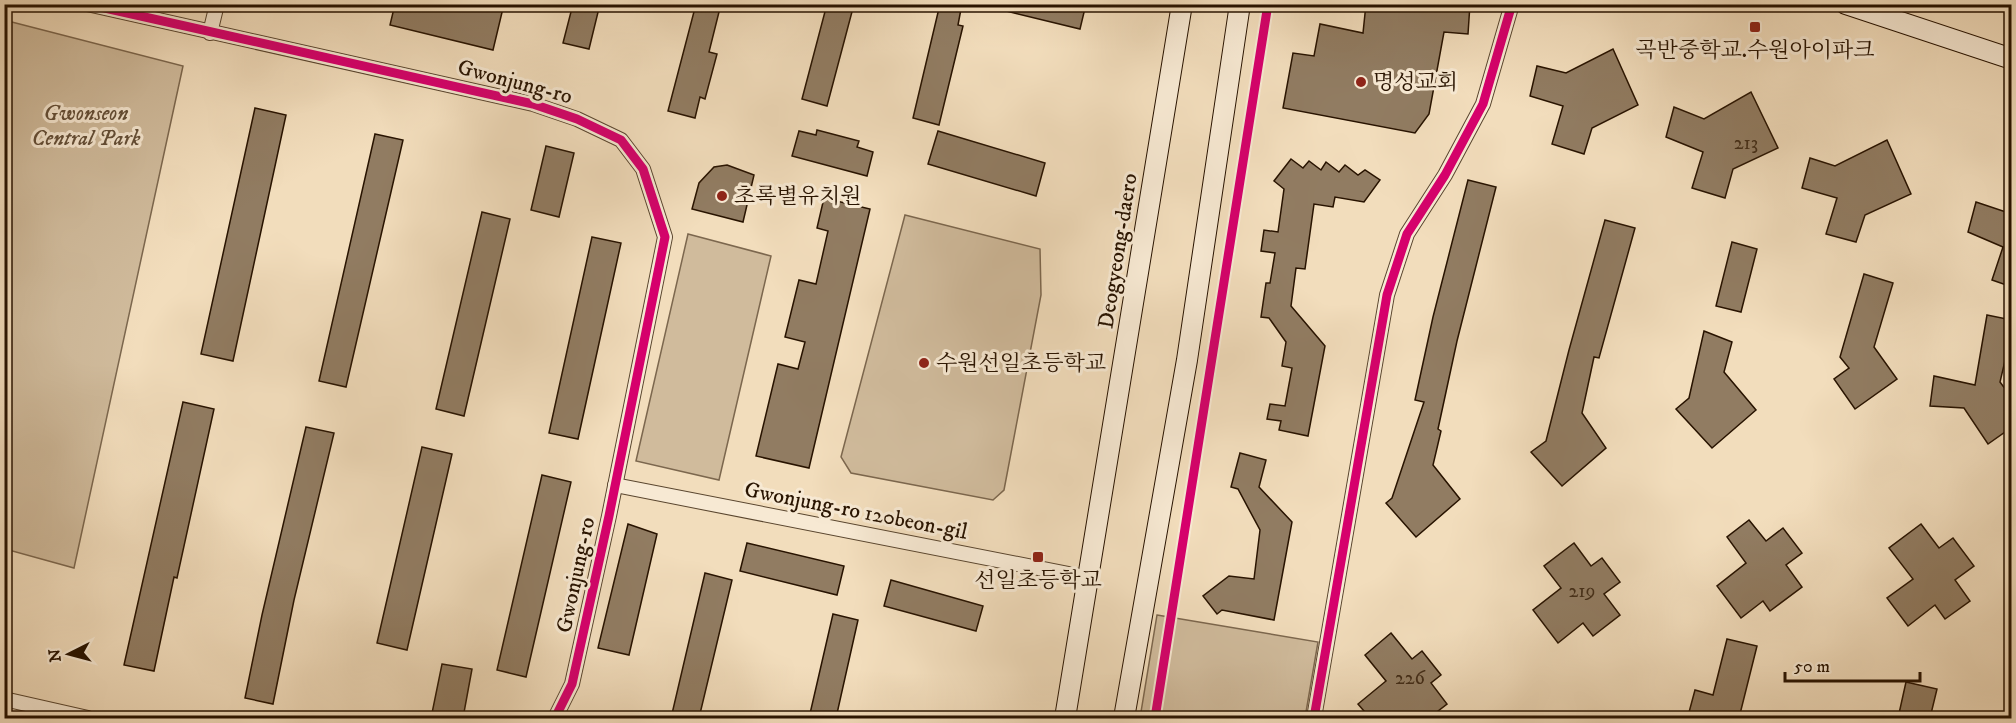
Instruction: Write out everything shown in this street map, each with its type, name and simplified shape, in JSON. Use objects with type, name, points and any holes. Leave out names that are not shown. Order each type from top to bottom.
[{"type":"main road","name":"Deogyeong-daero","points":[[1065,718],[1182,4]]},
{"type":"main road","points":[[1124,718],[1187,360],[1240,4]]},
{"type":"main road","points":[[1846,4],[2012,59]]},
{"type":"street","name":"Gwonjung-ro","points":[[87,4],[533,104],[577,119],[621,140],[643,169],[665,237],[572,684],[555,718]]},
{"type":"street","points":[[210,33],[217,4]]},
{"type":"street","points":[[1314,718],[1387,295],[1407,234],[1445,175],[1483,104],[1512,4]]},
{"type":"street","name":"Gwonjung-ro 120beon-gil","points":[[615,485],[1089,578]]},
{"type":"street","points":[[4,699],[88,718]]},
{"type":"green space","name":"Gwonseon Central Park","points":[[4,20],[183,66],[74,568],[5,549]]},
{"type":"green space","points":[[905,215],[1040,249],[1041,295],[1004,490],[993,500],[851,473],[841,457]]},
{"type":"green space","points":[[688,234],[771,256],[719,480],[636,461]]},
{"type":"green space","points":[[1157,615],[1318,642],[1305,718],[1140,718]]},
{"type":"building","points":[[395,4],[504,4],[493,50],[390,25]]},
{"type":"building","points":[[573,4],[600,4],[589,49],[563,43]]},
{"type":"building","points":[[696,4],[721,4],[709,52],[717,54],[705,99],[700,97],[695,118],[668,111]]},
{"type":"building","points":[[827,4],[842,4],[853,8],[827,106],[802,99]]},
{"type":"building","points":[[940,4],[961,9],[958,25],[963,26],[939,125],[913,118]]},
{"type":"building","points":[[1003,4],[1086,4],[1080,29],[1002,10]]},
{"type":"building","name":"명성교회","points":[[1366,4],[1470,4],[1468,34],[1444,32],[1429,114],[1415,133],[1283,108],[1293,53],[1314,56],[1320,24],[1363,33]]},
{"type":"building","points":[[1613,49],[1638,105],[1592,128],[1584,154],[1552,144],[1563,106],[1530,96],[1537,66],[1566,73]]},
{"type":"building","points":[[1751,92],[1778,148],[1733,169],[1725,198],[1692,188],[1703,152],[1666,137],[1674,107],[1704,119]]},
{"type":"building","points":[[255,108],[286,115],[233,361],[201,354]]},
{"type":"building","points":[[817,130],[859,141],[857,147],[873,152],[867,176],[792,156],[799,131],[816,135]]},
{"type":"building","points":[[938,131],[1045,163],[1036,196],[928,164]]},
{"type":"building","points":[[375,134],[403,140],[346,387],[319,381]]},
{"type":"building","points":[[1887,140],[1911,194],[1865,215],[1856,242],[1826,234],[1837,198],[1802,188],[1810,158],[1835,166]]},
{"type":"building","points":[[546,146],[574,153],[559,217],[531,210]]},
{"type":"building","points":[[1291,159],[1303,168],[1309,161],[1321,170],[1326,162],[1339,172],[1345,165],[1358,175],[1365,170],[1380,180],[1364,202],[1335,197],[1333,207],[1314,204],[1305,269],[1296,268],[1291,306],[1325,346],[1308,436],[1279,430],[1281,421],[1267,419],[1270,404],[1285,406],[1292,368],[1282,366],[1286,342],[1269,318],[1261,317],[1266,283],[1270,283],[1275,253],[1261,251],[1264,230],[1278,232],[1284,189],[1274,181]]},
{"type":"building","name":"초록별유치원","points":[[727,165],[754,175],[743,222],[692,209],[699,183],[714,167]]},
{"type":"building","points":[[1468,180],[1496,187],[1457,341],[1438,429],[1441,431],[1433,465],[1460,499],[1416,537],[1386,503],[1392,498],[1424,402],[1415,400],[1433,317]]},
{"type":"building","points":[[824,198],[870,209],[809,468],[756,456],[778,364],[798,369],[805,342],[785,337],[799,280],[816,284],[828,231],[817,228]]},
{"type":"building","points":[[1976,202],[2012,214],[2012,287],[1992,280],[2003,247],[1968,232]]},
{"type":"building","points":[[482,212],[510,219],[464,416],[436,409]]},
{"type":"building","points":[[1605,220],[1635,228],[1599,358],[1594,357],[1582,413],[1606,448],[1562,486],[1531,452],[1546,441]]},
{"type":"building","points":[[592,237],[621,243],[578,439],[549,433]]},
{"type":"building","points":[[1732,242],[1757,249],[1741,312],[1716,306]]},
{"type":"building","points":[[1864,274],[1893,283],[1874,347],[1897,379],[1855,409],[1834,379],[1849,368],[1840,357]]},
{"type":"building","points":[[1987,315],[2012,320],[2012,331],[2000,382],[2012,398],[2012,427],[1988,444],[1964,408],[1930,406],[1934,376],[1975,385]]},
{"type":"building","points":[[1704,331],[1732,342],[1724,372],[1756,410],[1712,448],[1676,409],[1689,398]]},
{"type":"building","points":[[183,402],[214,409],[154,671],[124,665]]},
{"type":"building","points":[[306,427],[334,433],[294,600],[273,704],[245,698]]},
{"type":"building","points":[[422,447],[452,454],[407,650],[377,643]]},
{"type":"building","points":[[1240,453],[1266,460],[1259,487],[1292,522],[1274,620],[1222,610],[1217,614],[1203,596],[1229,576],[1254,579],[1260,530],[1238,489],[1231,487]]},
{"type":"building","points":[[542,475],[571,482],[526,677],[497,670]]},
{"type":"building","points":[[1749,520],[1766,541],[1783,528],[1802,553],[1786,565],[1802,587],[1770,611],[1763,601],[1741,618],[1717,586],[1746,563],[1727,537]]},
{"type":"building","points":[[628,524],[657,534],[629,655],[598,648]]},
{"type":"building","points":[[1921,524],[1939,548],[1953,538],[1974,566],[1955,580],[1970,601],[1945,619],[1935,605],[1908,626],[1887,598],[1913,579],[1889,548]]},
{"type":"building","points":[[747,543],[844,566],[837,595],[740,571]]},
{"type":"building","points":[[1574,543],[1591,566],[1602,558],[1620,582],[1604,594],[1620,615],[1593,636],[1583,623],[1558,643],[1533,610],[1561,588],[1544,566]]},
{"type":"building","points":[[705,573],[732,580],[699,718],[671,718]]},
{"type":"building","points":[[891,580],[983,606],[976,631],[884,606]]},
{"type":"building","points":[[833,614],[858,620],[836,718],[809,718]]},
{"type":"building","points":[[1391,633],[1412,659],[1422,651],[1441,675],[1431,683],[1447,704],[1429,718],[1370,718],[1358,704],[1386,681],[1365,655]]},
{"type":"building","points":[[1727,639],[1757,646],[1739,718],[1688,716],[1695,690],[1713,695]]},
{"type":"building","points":[[442,664],[472,669],[463,718],[431,718]]},
{"type":"building","points":[[1906,682],[1937,689],[1930,718],[1898,718]]},
{"type":"cycle path","points":[[87,4],[533,104],[577,119],[621,140],[643,169],[665,237],[609,516],[572,684],[555,718]]},
{"type":"cycle path","points":[[1155,718],[1268,4]]},
{"type":"cycle path","points":[[1314,718],[1387,295],[1407,234],[1445,175],[1483,104],[1512,4]]},
{"type":"place","name":"곡반중학교.수원아이파크","points":[[1755,27]]},
{"type":"place","name":"명성교회","points":[[1361,82]]},
{"type":"place","name":"초록별유치원","points":[[722,196]]},
{"type":"place","name":"수원선일초등학교","points":[[924,363]]},
{"type":"place","name":"선일초등학교","points":[[1038,557]]}]
